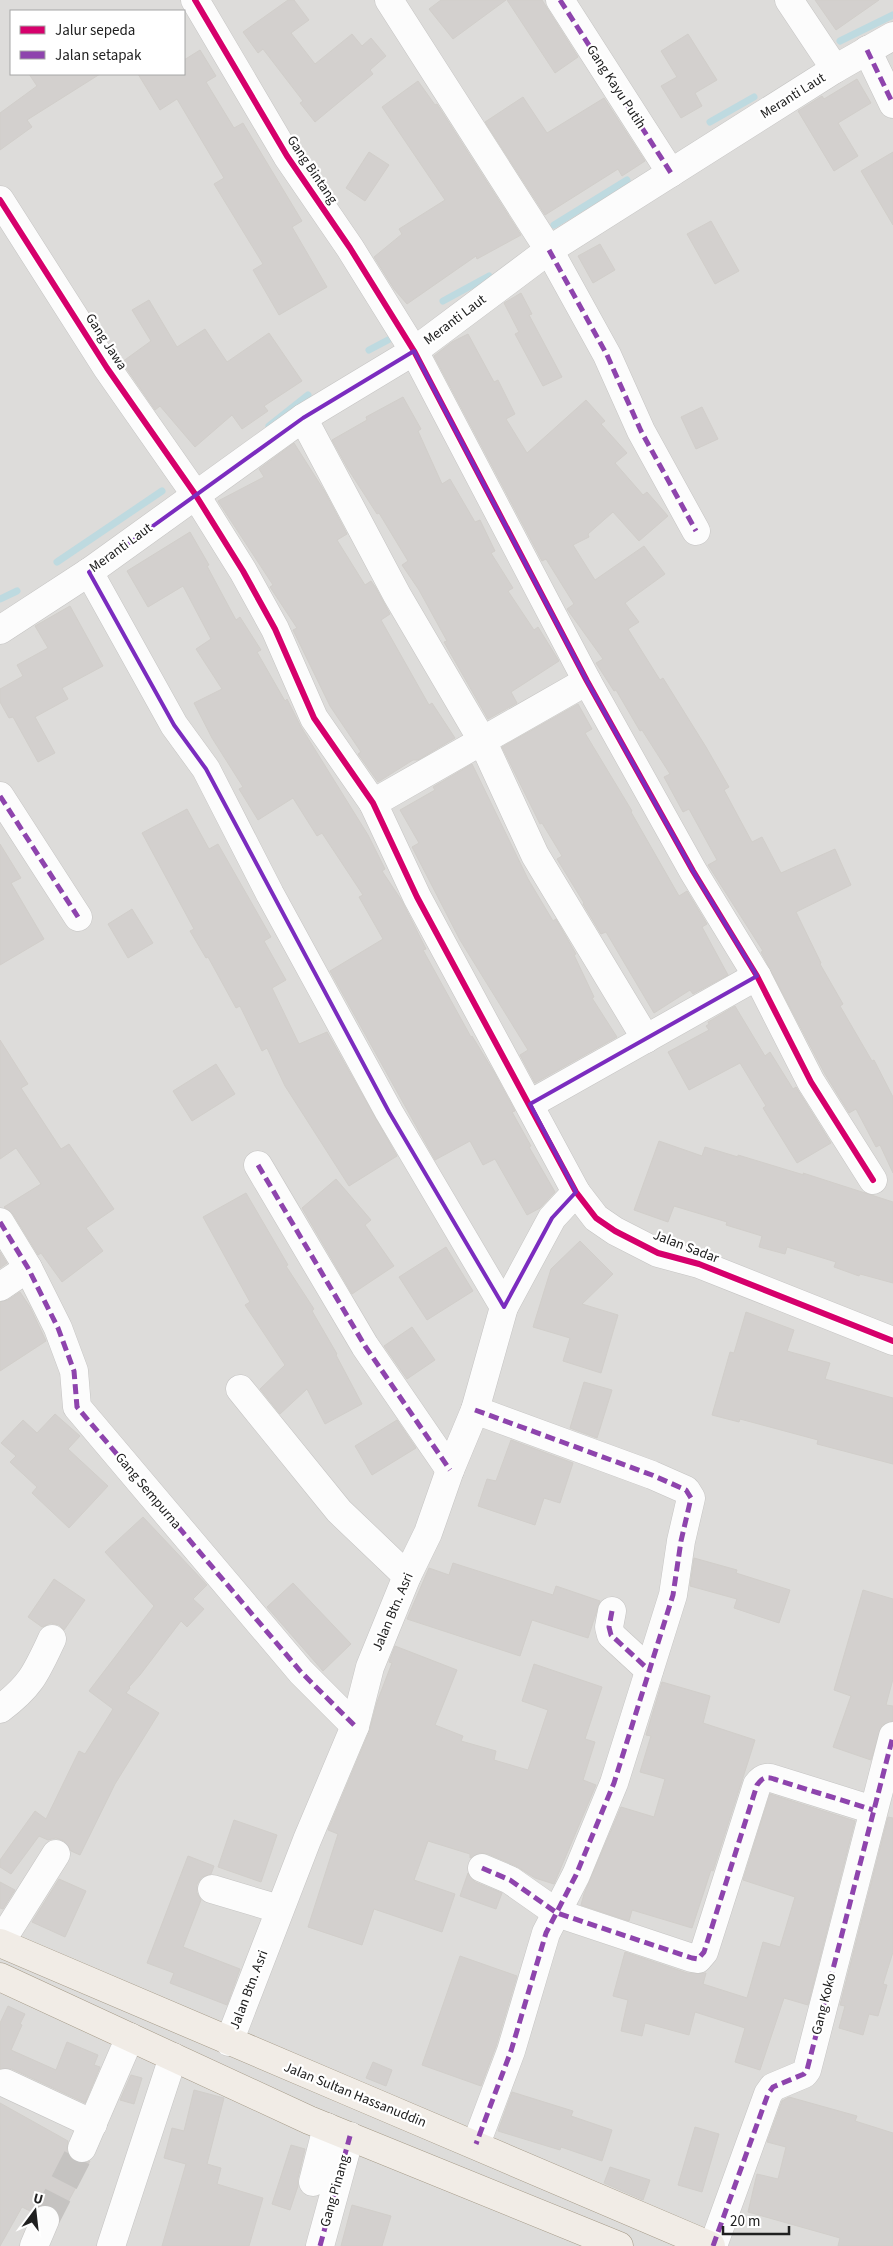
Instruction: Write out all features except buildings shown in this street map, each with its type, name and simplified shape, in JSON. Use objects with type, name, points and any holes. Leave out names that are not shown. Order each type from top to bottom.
[{"type":"main road","name":"Jalan Sultan Hassanuddin","points":[[0,1943],[712,2246]]},
{"type":"main road","points":[[0,1977],[339,2132],[460,2183],[619,2246]]},
{"type":"street","name":"Gang Bintang","points":[[195,0],[287,156],[350,248],[414,351],[587,681],[693,871],[757,976],[811,1082],[873,1180]]},
{"type":"street","points":[[389,0],[548,250],[607,355],[641,431],[696,531]]},
{"type":"street","name":"Gang Kayu Putih","points":[[560,0],[671,173]]},
{"type":"street","points":[[789,0],[835,69]]},
{"type":"street","name":"Meranti Laut","points":[[0,630],[89,572],[303,418],[414,351],[548,250],[835,69],[893,36]]},
{"type":"street","points":[[867,50],[893,104]]},
{"type":"street","name":"Gang Jawa","points":[[0,200],[107,368],[195,494],[243,571],[275,629],[314,718],[372,803]]},
{"type":"street","points":[[303,418],[397,595],[482,740],[535,855],[646,1039]]},
{"type":"street","points":[[89,572],[174,724],[206,769],[270,894],[389,1112],[504,1307]]},
{"type":"street","points":[[372,803],[587,681]]},
{"type":"street","points":[[0,796],[78,917]]},
{"type":"street","name":"Jalan Sadar","points":[[372,803],[417,897],[576,1192],[596,1218],[615,1231],[658,1253],[699,1264],[893,1341]]},
{"type":"street","points":[[530,1104],[757,976]]},
{"type":"street","points":[[258,1165],[364,1346],[450,1470]]},
{"type":"street","name":"Jalan Btn. Asri","points":[[229,2042],[280,1910],[355,1726],[370,1667],[407,1576],[428,1534],[450,1470],[475,1410],[504,1307],[552,1218],[576,1192]]},
{"type":"street","name":"Gang Sempurna","points":[[0,1222],[28,1268],[58,1328],[74,1371],[77,1407],[301,1672],[355,1726]]},
{"type":"street","points":[[0,1288],[28,1268]]},
{"type":"street","points":[[240,1388],[339,1511],[407,1576]]},
{"type":"street","points":[[475,1410],[652,1475],[686,1490],[691,1498],[681,1541],[673,1595],[614,1783],[598,1826],[556,1913],[538,1958],[511,2051],[476,2144]]},
{"type":"street","points":[[612,1611],[609,1627],[611,1635],[649,1670]]},
{"type":"street","points":[[0,1709],[26,1687],[35,1676],[52,1639]]},
{"type":"street","name":"Gang Koko","points":[[712,2246],[768,2094],[773,2087],[804,2074],[807,2070],[872,1810],[893,1736]]},
{"type":"street","points":[[482,1868],[510,1880],[556,1913],[692,1958],[698,1958],[704,1952],[757,1785],[761,1780],[768,1777],[872,1810]]},
{"type":"street","points":[[0,1943],[56,1854]]},
{"type":"street","points":[[212,1889],[280,1910]]},
{"type":"street","points":[[82,2148],[130,2037]]},
{"type":"street","points":[[111,2246],[172,2057]]},
{"type":"street","points":[[5,2083],[93,2124]]},
{"type":"street","points":[[313,2182],[339,2132]]},
{"type":"street","name":"Gang Pinang","points":[[320,2246],[339,2132]]},
{"type":"street","points":[[34,2246],[45,2220]]},
{"type":"highlighted area","points":[[414,351],[587,681],[693,871],[757,976],[530,1104],[576,1192],[552,1218],[504,1307],[389,1112],[206,769],[174,725],[89,572],[303,418]]},
{"type":"shaded area","points":[[0,0],[893,0],[893,2246],[0,2246]]},
{"type":"waterway","points":[[840,41],[893,15]]},
{"type":"waterway","points":[[710,122],[754,97]]},
{"type":"waterway","points":[[554,225],[627,180]]},
{"type":"waterway","points":[[443,301],[489,276]]},
{"type":"waterway","points":[[369,350],[388,340]]},
{"type":"waterway","points":[[269,426],[308,395]]},
{"type":"waterway","points":[[57,562],[162,491]]},
{"type":"waterway","points":[[0,599],[17,591]]},
{"type":"tunnel","points":[[45,2220],[82,2148]]},
{"type":"marked path","points":[[560,0],[671,173]]},
{"type":"marked path","points":[[867,50],[893,104]]},
{"type":"marked path","points":[[549,250],[607,355],[641,431],[696,531]]},
{"type":"marked path","points":[[0,796],[78,917]]},
{"type":"marked path","points":[[258,1165],[365,1346],[450,1470]]},
{"type":"marked path","points":[[0,1222],[28,1268],[58,1328],[74,1371],[77,1407],[301,1672],[355,1726]]},
{"type":"marked path","points":[[475,1410],[652,1475],[686,1490],[691,1498],[681,1541],[673,1595],[614,1783],[576,1875],[546,1933],[511,2051],[476,2144]]},
{"type":"marked path","points":[[612,1611],[609,1627],[611,1635],[649,1670]]},
{"type":"marked path","points":[[713,2246],[768,2094],[773,2087],[804,2074],[807,2070],[893,1736]]},
{"type":"marked path","points":[[482,1868],[510,1880],[557,1913],[698,1959],[704,1952],[757,1785],[764,1778],[771,1778],[873,1810]]},
{"type":"marked path","points":[[320,2246],[350,2136]]},
{"type":"cycle path","points":[[195,0],[287,156],[350,248],[414,351],[587,681],[693,871],[757,976],[811,1082],[873,1180]]},
{"type":"cycle path","points":[[0,200],[107,368],[195,494],[243,571],[275,629],[314,718],[373,803],[417,897],[576,1192],[596,1218],[615,1231],[658,1253],[699,1264],[893,1341]]}]
